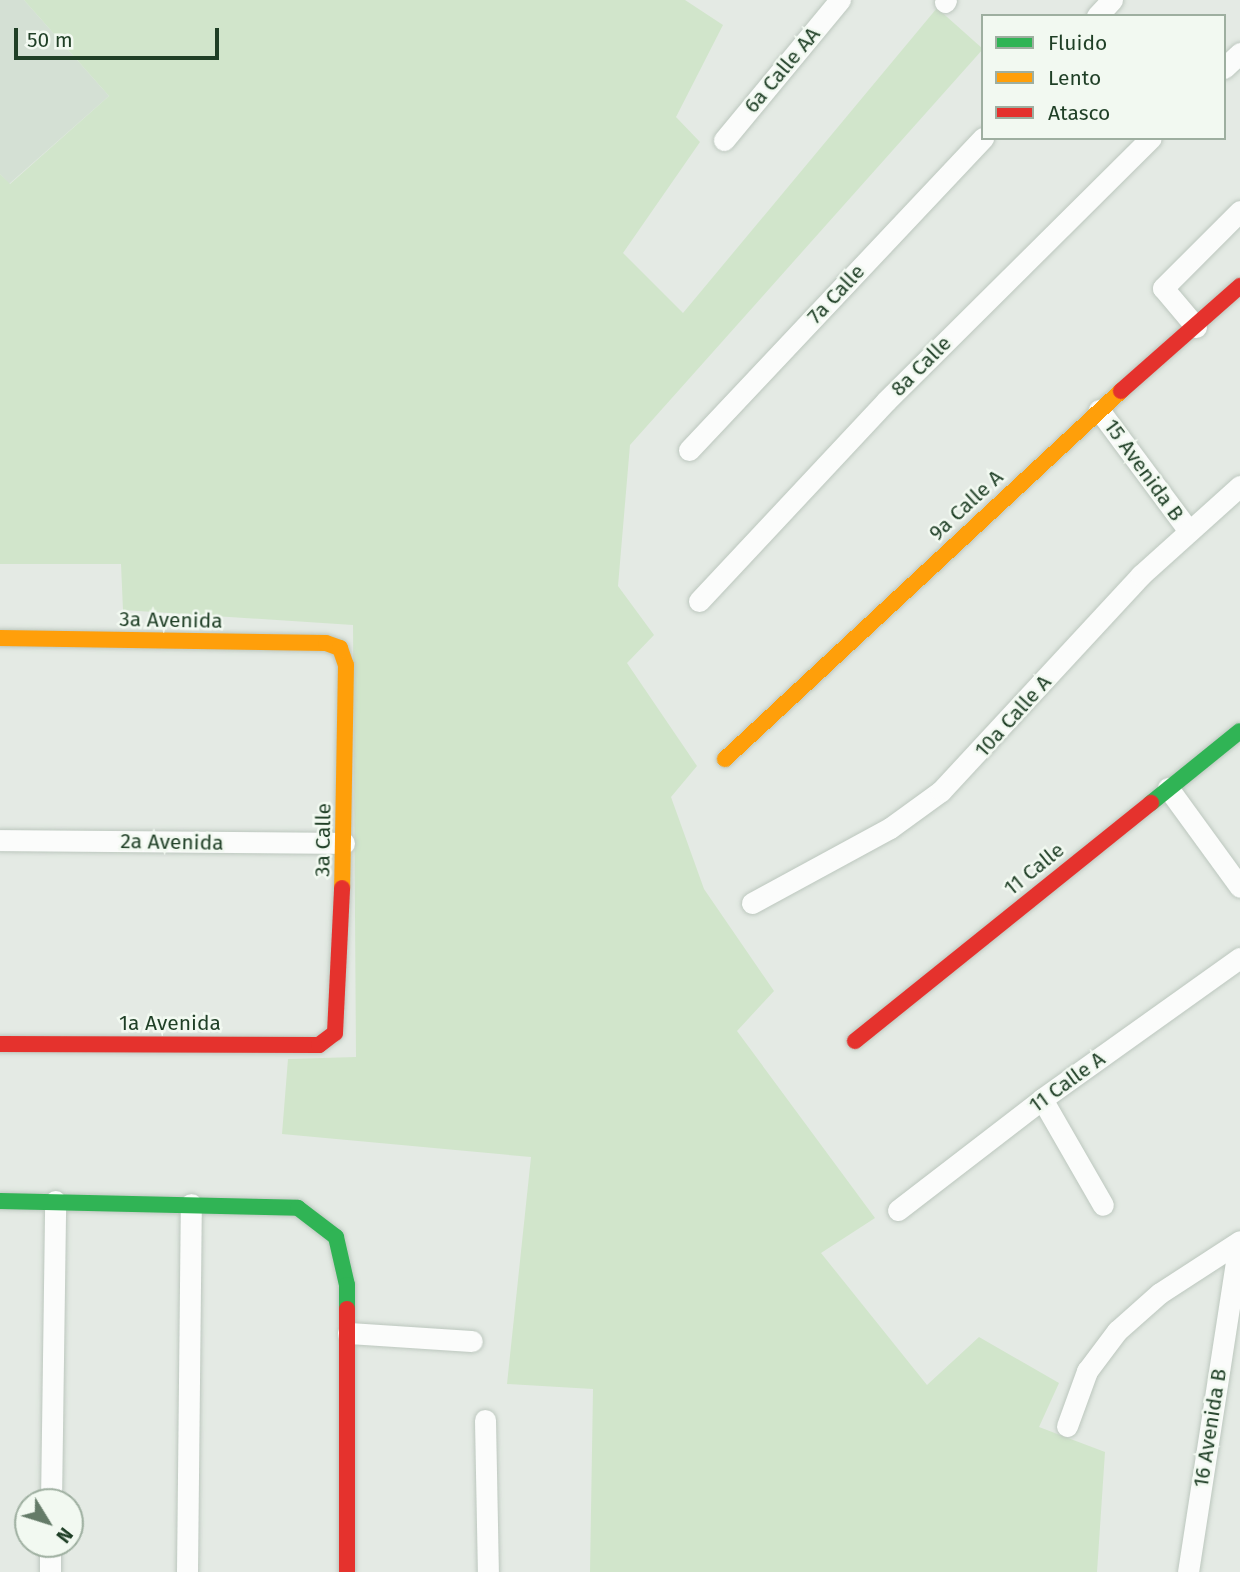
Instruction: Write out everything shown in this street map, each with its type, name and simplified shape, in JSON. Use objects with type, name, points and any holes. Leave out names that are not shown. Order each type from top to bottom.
[{"type":"street","name":"6a Calle AA","points":[[724,139],[840,0]]},
{"type":"street","points":[[1099,14],[1112,0]]},
{"type":"street","points":[[1226,66],[1240,53]]},
{"type":"street","name":"7a Calle","points":[[689,450],[981,140]]},
{"type":"street","name":"8a Calle","points":[[699,601],[886,401],[1149,140]]},
{"type":"street","points":[[1196,327],[1163,288],[1240,211]]},
{"type":"street","name":"9a Calle A","points":[[725,759],[1099,410],[1240,286]]},
{"type":"street","name":"15 Avenida B","points":[[1099,410],[1188,530]]},
{"type":"street","name":"10a Calle A","points":[[752,903],[890,828],[941,791],[1188,530],[1240,486]]},
{"type":"street","name":"3a Avenida","points":[[0,638],[326,643],[340,648]]},
{"type":"street","name":"3a Calle","points":[[335,1033],[344,843],[345,665],[340,648]]},
{"type":"street","name":"11 Calle","points":[[855,1041],[1240,731]]},
{"type":"street","points":[[1168,788],[1240,887]]},
{"type":"street","name":"2a Avenida","points":[[0,840],[344,843]]},
{"type":"street","name":"11 Calle A","points":[[898,1210],[1042,1099],[1240,958]]},
{"type":"street","name":"1a Avenida","points":[[0,1044],[319,1045],[335,1033]]},
{"type":"street","points":[[1042,1099],[1104,1205]]},
{"type":"street","points":[[0,1201],[298,1208],[319,1221],[336,1237],[344,1255],[348,1333],[347,1572]]},
{"type":"street","points":[[51,1488],[55,1201]]},
{"type":"street","points":[[187,1572],[191,1204]]},
{"type":"street","points":[[1067,1426],[1091,1365],[1117,1331],[1160,1293],[1239,1242]]},
{"type":"street","name":"16 Avenida B","points":[[1188,1572],[1239,1242]]},
{"type":"street","points":[[348,1333],[472,1340]]},
{"type":"street","points":[[485,1420],[488,1572]]},
{"type":"shaded area","points":[[0,0],[24,0],[109,96],[9,184],[0,174]]},
{"type":"green space","points":[[24,0],[685,0],[723,25],[676,117],[700,142],[623,253],[683,313],[937,8],[981,47],[981,51],[630,445],[618,586],[654,635],[627,663],[697,766],[671,797],[704,889],[774,991],[737,1031],[875,1218],[821,1253],[927,1385],[979,1337],[1059,1383],[1039,1427],[1105,1452],[1097,1572],[590,1572],[593,1389],[507,1384],[531,1157],[282,1134],[288,1059],[356,1057],[353,625],[123,610],[121,564],[0,564],[0,174],[10,184],[109,96]]},
{"type":"traffic: fast","points":[[1151,803],[1240,731]]},
{"type":"traffic: fast","points":[[0,1201],[298,1208],[336,1237],[347,1285],[347,1309]]},
{"type":"traffic: slow","points":[[725,759],[1121,391]]},
{"type":"traffic: slow","points":[[0,638],[326,643],[340,648],[346,665],[342,888]]},
{"type":"traffic: jam","points":[[1121,391],[1240,286]]},
{"type":"traffic: jam","points":[[855,1041],[1151,803]]},
{"type":"traffic: jam","points":[[0,1044],[319,1045],[335,1033],[342,888]]},
{"type":"traffic: jam","points":[[347,1309],[347,1572]]}]
